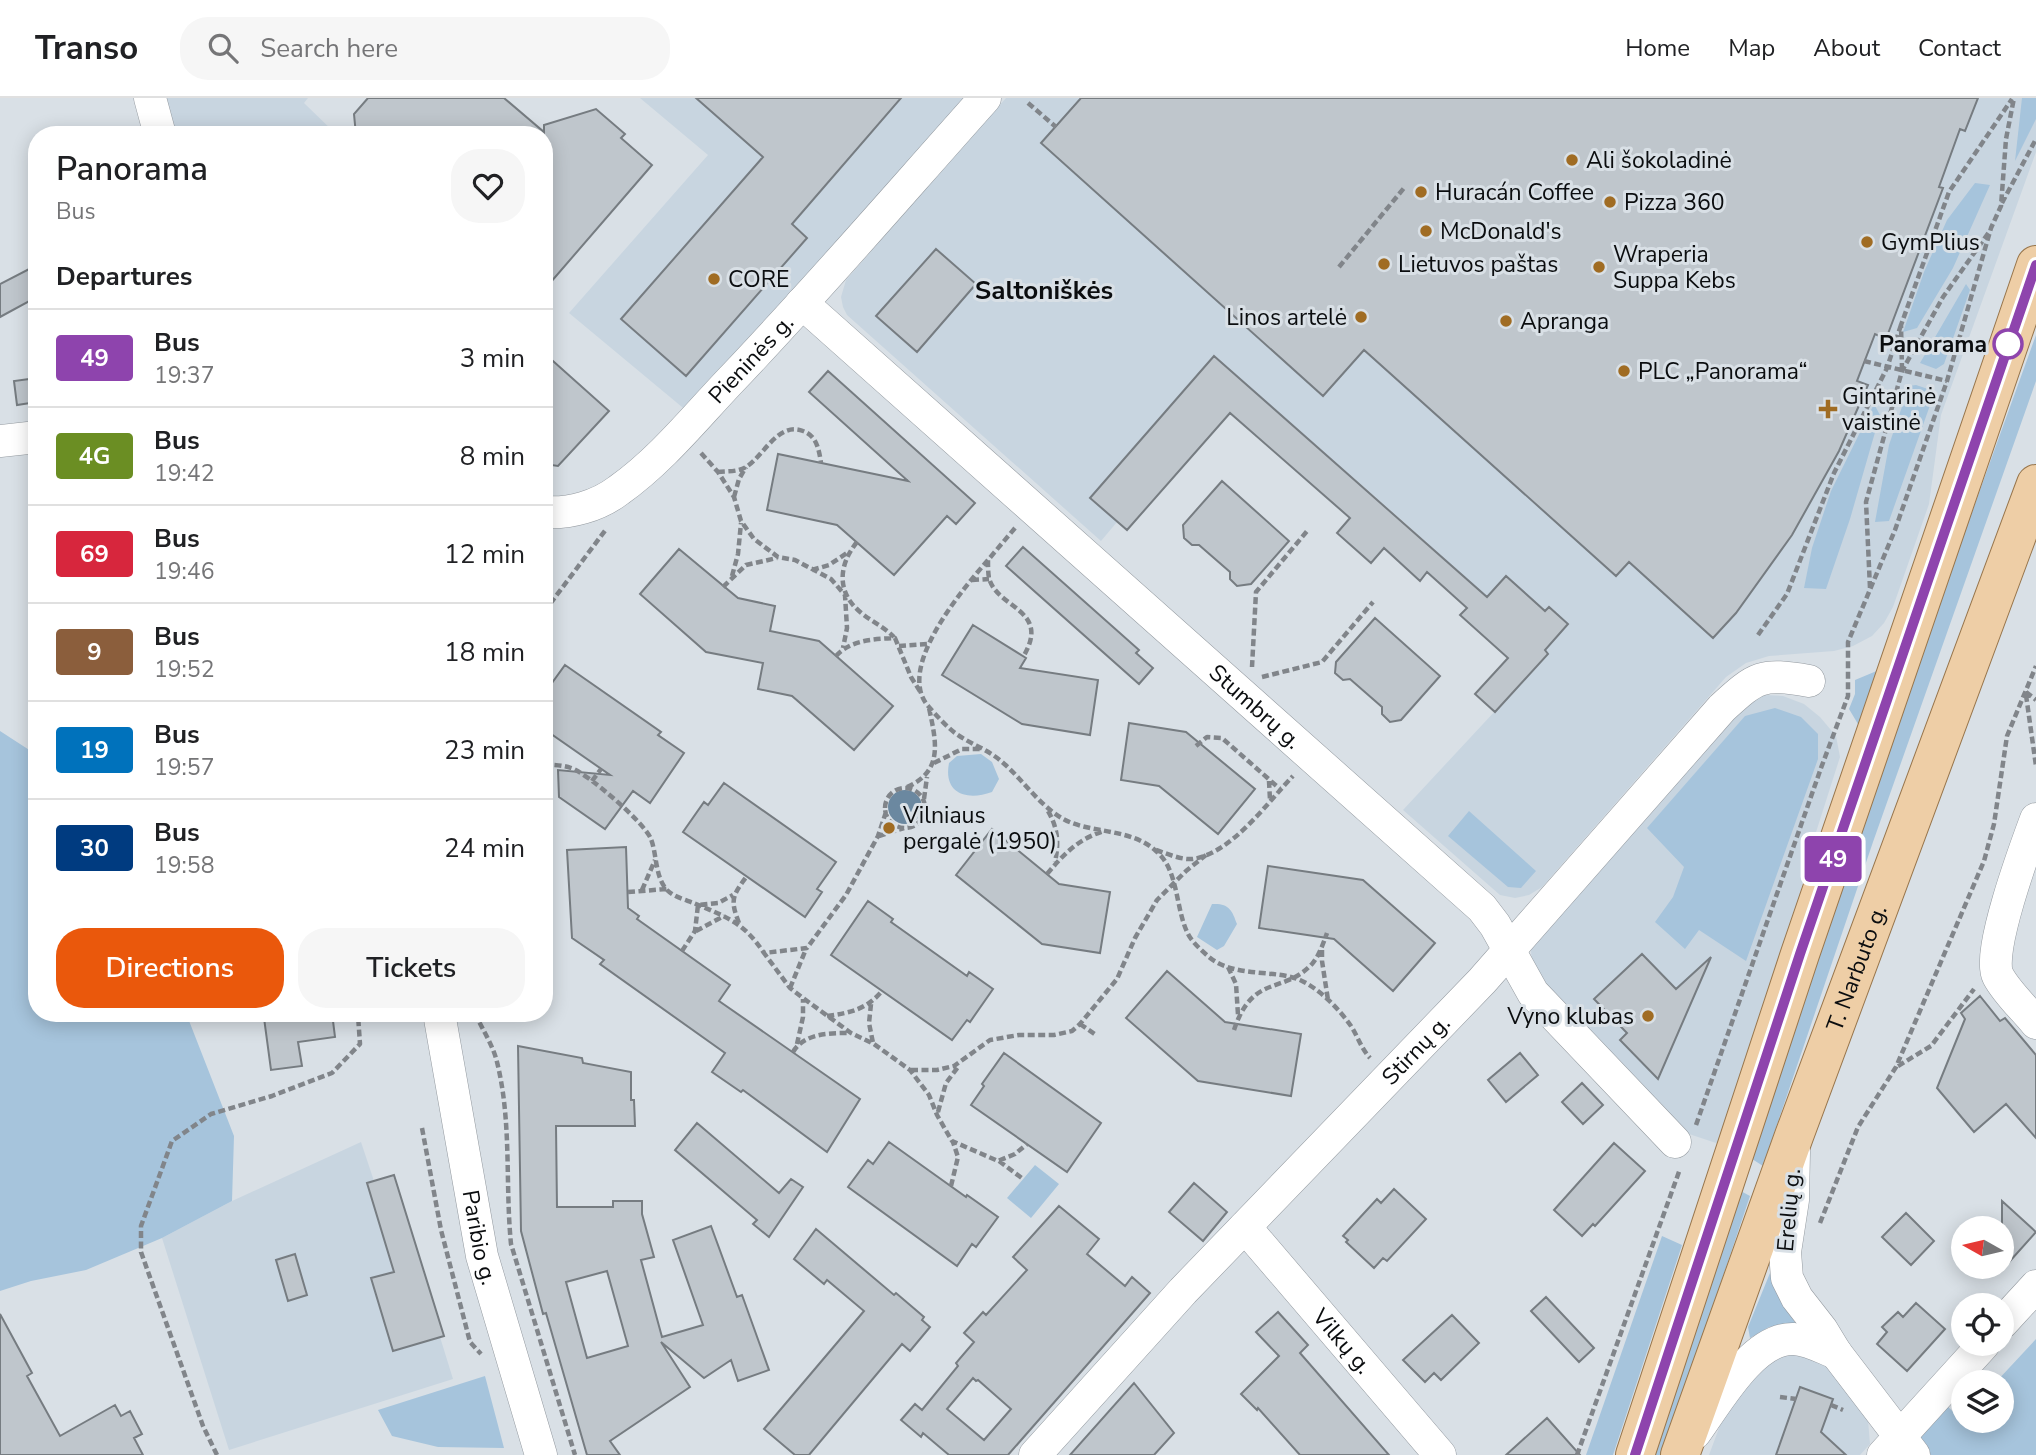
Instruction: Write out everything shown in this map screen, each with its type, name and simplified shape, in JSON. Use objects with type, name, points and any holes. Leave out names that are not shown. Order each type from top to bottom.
[{"type":"main road","points":[[1634,1455],[1800,954],[2036,265]]},
{"type":"main road","name":"T. Narbuto g.","points":[[1681,1453],[1794,1136],[2036,484]]},
{"type":"street","points":[[150,98],[158,126]]},
{"type":"street","name":"Pieninės g.","points":[[553,512],[571,511],[594,504],[618,491],[649,465],[803,303],[985,98]]},
{"type":"street","name":"Stumbrų g.","points":[[803,303],[1482,908],[1495,925],[1533,993],[1684,1144]]},
{"type":"street","points":[[0,441],[28,438]]},
{"type":"street","name":"Stirnų g.","points":[[1035,1455],[1130,1348],[1473,991],[1722,708],[1751,682],[1782,677],[1809,681]]},
{"type":"street","points":[[2036,819],[2017,874],[1996,950],[1997,974],[2036,1023]]},
{"type":"street","name":"Paribio g.","points":[[441,1022],[482,1256],[541,1455]]},
{"type":"street","name":"Erelių g.","points":[[1794,1136],[1793,1200],[1785,1252],[1787,1278],[1797,1298],[1822,1330],[1899,1449]]},
{"type":"street","name":"Vilkų g.","points":[[1245,1227],[1440,1455]]},
{"type":"street","points":[[2014,1310],[2036,1286]]},
{"type":"street","points":[[1681,1453],[1735,1378],[1765,1347],[1774,1342],[1796,1339],[1836,1353]]},
{"type":"street","points":[[1899,1449],[1974,1356]]},
{"type":"path","points":[[2001,206],[2006,139],[2013,98]]},
{"type":"path","points":[[1758,635],[1787,594],[1834,473],[1888,368],[1949,192],[2013,98]]},
{"type":"path","points":[[1028,103],[1056,127]]},
{"type":"path","points":[[1577,1455],[1684,1144],[1840,721],[1848,696],[1848,642],[1895,530],[1947,381],[1991,228],[2036,139]]},
{"type":"path","points":[[1339,267],[1404,188]]},
{"type":"path","points":[[1870,593],[1866,502],[1902,371],[1943,297],[1991,228]]},
{"type":"path","points":[[1901,325],[1902,371]]},
{"type":"path","points":[[1864,361],[1947,381]]},
{"type":"path","points":[[734,497],[739,480],[747,467],[779,435],[790,430],[810,434],[818,444],[821,463]]},
{"type":"path","points":[[681,432],[718,472],[734,497],[740,522],[738,554],[732,577]]},
{"type":"path","points":[[718,472],[747,467]]},
{"type":"path","points":[[740,522],[754,539],[778,557]]},
{"type":"path","points":[[1308,530],[1256,592],[1251,680],[1322,662],[1373,602]]},
{"type":"path","points":[[812,570],[828,565],[848,553],[857,542]]},
{"type":"path","points":[[836,656],[843,648],[847,628],[842,576],[848,553]]},
{"type":"path","points":[[723,587],[746,565],[778,557],[795,560],[831,579],[859,612],[883,626],[895,638],[911,677],[929,707],[934,730],[933,763],[927,775],[922,819],[917,824],[878,836]]},
{"type":"path","points":[[922,694],[921,672],[929,644],[941,619],[990,558],[989,579],[999,593],[1026,614],[1031,645],[1023,657]]},
{"type":"path","points":[[971,580],[989,579]]},
{"type":"path","points":[[843,648],[870,639],[895,638]]},
{"type":"path","points":[[899,646],[929,644]]},
{"type":"path","points":[[1816,1234],[1858,1127],[1896,1067],[1984,861],[1994,824],[2007,736],[2036,666]]},
{"type":"path","points":[[2026,691],[2036,701]]},
{"type":"path","points":[[2026,691],[2036,766]]},
{"type":"path","points":[[929,707],[955,733],[987,750],[1019,776],[1048,810],[1057,834],[1055,866]]},
{"type":"path","points":[[1195,746],[1207,737],[1222,738],[1281,789]]},
{"type":"path","points":[[933,763],[962,750],[987,750]]},
{"type":"path","points":[[910,1070],[937,1070],[954,1066],[990,1040],[1072,1031],[1117,979],[1145,919],[1157,900],[1172,883],[1206,855],[1234,839],[1313,755]]},
{"type":"path","points":[[553,765],[572,768],[592,781],[640,822],[650,836],[658,872],[667,890],[739,924],[752,935],[790,988],[851,1034],[874,1044],[910,1070],[929,1095],[958,1157],[951,1186]]},
{"type":"path","points":[[592,781],[601,769]]},
{"type":"path","points":[[905,828],[893,823],[886,806],[891,794],[927,775]]},
{"type":"path","points":[[1269,779],[1269,801]]},
{"type":"path","points":[[905,788],[915,790],[924,800]]},
{"type":"path","points":[[1048,810],[1071,822],[1129,835],[1156,850],[1192,859],[1206,855]]},
{"type":"path","points":[[790,988],[807,948],[846,895],[878,836],[887,812]]},
{"type":"path","points":[[1048,874],[1075,844],[1104,831]]},
{"type":"path","points":[[1156,850],[1169,866],[1179,911],[1188,936],[1210,959],[1257,974],[1298,979],[1317,990],[1352,1028],[1360,1047]]},
{"type":"path","points":[[642,891],[656,858]]},
{"type":"path","points":[[698,905],[718,903],[733,895],[747,876]]},
{"type":"path","points":[[628,892],[667,890]]},
{"type":"path","points":[[733,895],[733,909],[739,924]]},
{"type":"path","points":[[682,951],[695,931],[698,905]]},
{"type":"path","points":[[695,931],[724,916]]},
{"type":"path","points":[[1327,933],[1322,961],[1328,1001]]},
{"type":"path","points":[[1234,1030],[1253,996],[1313,963],[1323,946]]},
{"type":"path","points":[[764,953],[807,948]]},
{"type":"path","points":[[1227,966],[1237,984],[1238,1019]]},
{"type":"path","points":[[1896,1067],[1931,1046],[1981,979],[1997,974]]},
{"type":"path","points":[[827,1016],[851,1012],[871,1004],[882,991]]},
{"type":"path","points":[[793,1052],[803,1017],[803,998]]},
{"type":"path","points":[[871,1004],[869,1023],[874,1044]]},
{"type":"path","points":[[217,1455],[203,1426],[141,1252],[141,1226],[172,1141],[211,1114],[272,1096],[332,1073],[360,1044],[358,1022]]},
{"type":"path","points":[[479,1022],[496,1059],[505,1100],[507,1208],[511,1244],[575,1455]]},
{"type":"path","points":[[1080,1024],[1096,1035]]},
{"type":"path","points":[[797,1044],[821,1034],[851,1034]]},
{"type":"path","points":[[937,1115],[946,1083],[963,1061]]},
{"type":"path","points":[[952,1141],[998,1161],[1023,1179]]},
{"type":"path","points":[[998,1161],[1015,1154],[1027,1144]]},
{"type":"path","points":[[1780,1397],[1796,1399]]},
{"type":"shaded area","points":[[159,98],[308,98],[304,103],[328,126],[165,126]]},
{"type":"shaded area","points":[[640,98],[965,98],[688,412],[569,313],[708,155]]},
{"type":"shaded area","points":[[1006,98],[2036,98],[2036,152],[1941,415],[1929,504],[1893,607],[1884,623],[1872,636],[1853,646],[1834,651],[1769,656],[1746,663],[1726,677],[1542,887],[1529,895],[1515,898],[1500,895],[1403,810],[1548,654],[1405,523],[1252,389],[1127,530],[1117,522],[1101,541],[847,315],[841,297],[846,280]]},
{"type":"shaded area","points":[[2022,98],[2036,98],[2036,119],[2015,161]]},
{"type":"shaded area","points":[[1975,183],[1990,185],[1953,268],[1917,328],[1903,332],[1924,272],[1947,220]]},
{"type":"shaded area","points":[[1966,284],[1970,290],[1944,364],[1936,369],[1920,363]]},
{"type":"shaded area","points":[[2036,335],[2036,381],[1873,842],[1763,1166],[1749,1157],[1859,825]]},
{"type":"shaded area","points":[[1916,385],[1931,390],[1934,394],[1889,521],[1875,522],[1889,445],[1909,386]]},
{"type":"shaded area","points":[[1874,404],[1880,415],[1850,519],[1826,589],[1804,588],[1812,548],[1831,491]]},
{"type":"shaded area","points":[[1879,670],[1861,729],[1849,709],[1855,694],[1855,680]]},
{"type":"shaded area","points":[[1765,695],[1783,696],[1804,704],[1820,717],[1836,736],[1840,757],[1810,851],[1787,949],[1722,1145],[1689,1134],[1536,973],[1531,951],[1533,941],[1749,699]]},
{"type":"shaded area","points":[[1775,708],[1801,717],[1818,734],[1818,759],[1746,961],[1699,930],[1685,949],[1655,922],[1673,897],[1684,867],[1647,828],[1745,716]]},
{"type":"shaded area","points":[[0,731],[28,749],[28,1022],[190,1022],[234,1136],[232,1201],[162,1238],[86,1270],[31,1281],[0,1291]]},
{"type":"shaded area","points":[[981,754],[992,762],[999,779],[992,792],[974,796],[953,788],[948,774],[949,763],[957,756]]},
{"type":"shaded area","points":[[905,790],[917,795],[922,807],[917,819],[905,824],[893,819],[888,807],[893,795]]},
{"type":"shaded area","points":[[1469,811],[1536,871],[1521,888],[1508,887],[1448,836]]},
{"type":"shaded area","points":[[1212,904],[1229,908],[1237,924],[1224,946],[1217,950],[1197,937]]},
{"type":"shaded area","points":[[361,1142],[374,1181],[394,1175],[443,1336],[440,1337],[453,1379],[229,1450],[162,1238],[232,1201]]},
{"type":"shaded area","points":[[1035,1165],[1059,1184],[1031,1218],[1007,1198]]},
{"type":"shaded area","points":[[1737,1189],[1750,1196],[1663,1455],[1651,1455]]},
{"type":"shaded area","points":[[1662,1236],[1682,1245],[1613,1455],[1586,1455]]},
{"type":"shaded area","points":[[1770,1273],[1795,1323],[1769,1327],[1750,1338],[1748,1327]]},
{"type":"shaded area","points":[[2036,1339],[2036,1455],[1931,1455],[1917,1440],[1947,1406],[1951,1410],[1951,1433],[2014,1433],[2014,1370],[2007,1370]]},
{"type":"shaded area","points":[[1786,1349],[1822,1357],[1868,1420],[1870,1444],[1860,1455],[1709,1455],[1728,1404],[1749,1373]]},
{"type":"shaded area","points":[[485,1376],[504,1448],[438,1447],[392,1436],[378,1410]]},
{"type":"building","points":[[368,98],[504,98],[537,126],[355,126],[354,114]]},
{"type":"building","points":[[696,98],[901,98],[792,224],[807,238],[686,376],[621,319],[763,157]]},
{"type":"building","name":"PLC „Panorama“","points":[[1081,98],[1978,98],[1965,131],[1960,129],[1939,187],[1943,188],[1886,339],[1875,334],[1857,381],[1868,385],[1839,451],[1792,535],[1736,613],[1713,638],[1629,562],[1616,576],[1364,350],[1323,396],[1041,143]]},
{"type":"building","points":[[596,109],[625,134],[621,138],[652,165],[553,280],[553,126],[544,125]]},
{"type":"building","points":[[936,249],[976,284],[917,352],[876,316]]},
{"type":"building","points":[[28,270],[28,302],[0,317],[0,284]]},
{"type":"building","points":[[1214,356],[1487,597],[1506,576],[1545,611],[1549,607],[1568,624],[1545,650],[1548,654],[1495,712],[1475,694],[1508,658],[1460,615],[1467,608],[1427,572],[1420,581],[1384,548],[1371,563],[1337,533],[1350,518],[1230,413],[1127,530],[1090,498]]},
{"type":"building","points":[[553,361],[609,411],[558,466],[553,465]]},
{"type":"building","points":[[828,371],[975,503],[956,524],[947,516],[894,575],[837,525],[767,510],[778,454],[908,481],[809,392]]},
{"type":"building","points":[[28,379],[28,403],[17,405],[14,381]]},
{"type":"building","points":[[1222,481],[1289,541],[1251,584],[1237,586],[1230,579],[1230,572],[1199,545],[1192,545],[1184,538],[1183,525]]},
{"type":"building","points":[[1023,547],[1139,650],[1136,653],[1153,668],[1139,684],[1006,566]]},
{"type":"building","points":[[679,549],[738,598],[775,606],[770,631],[819,641],[893,706],[854,750],[792,696],[758,689],[763,663],[706,652],[640,594]]},
{"type":"building","points":[[1375,618],[1440,676],[1401,720],[1390,722],[1382,714],[1382,707],[1350,679],[1343,680],[1335,673],[1336,662]]},
{"type":"building","points":[[973,625],[1026,658],[1020,668],[1098,680],[1090,735],[1022,724],[942,675]]},
{"type":"building","points":[[565,665],[661,732],[658,735],[684,753],[650,803],[633,791],[605,829],[559,797],[558,770],[610,775],[553,735],[553,682]]},
{"type":"building","points":[[1129,723],[1186,732],[1255,789],[1218,834],[1159,786],[1121,780]]},
{"type":"building","points":[[724,783],[836,862],[817,889],[822,892],[805,917],[683,832],[704,802],[708,805]]},
{"type":"building","points":[[992,829],[1059,884],[1110,892],[1100,953],[1042,944],[956,875]]},
{"type":"building","points":[[626,847],[628,908],[639,916],[637,919],[730,985],[719,1001],[860,1099],[827,1152],[743,1090],[741,1092],[712,1072],[725,1053],[600,964],[604,960],[572,938],[567,850]]},
{"type":"building","points":[[1268,866],[1363,880],[1435,943],[1393,991],[1334,939],[1259,928]]},
{"type":"building","points":[[868,901],[893,919],[891,922],[967,976],[969,972],[993,989],[970,1022],[967,1020],[952,1040],[831,955]]},
{"type":"building","name":"Vyno klubas","points":[[1642,954],[1676,989],[1711,957],[1658,1079],[1620,1040],[1627,1033],[1594,999]]},
{"type":"building","points":[[1167,971],[1225,1022],[1301,1034],[1291,1096],[1198,1081],[1126,1018]]},
{"type":"building","points":[[1980,996],[2000,1021],[2005,1018],[2036,1055],[2036,1138],[2006,1104],[1974,1132],[1937,1088],[1965,1019],[1961,1013]]},
{"type":"building","points":[[265,1022],[333,1022],[335,1037],[298,1042],[302,1066],[271,1070]]},
{"type":"building","points":[[518,1046],[582,1058],[583,1063],[631,1072],[635,1126],[556,1126],[557,1207],[613,1207],[613,1201],[642,1201],[642,1214],[654,1257],[641,1260],[662,1337],[703,1325],[673,1240],[711,1226],[737,1297],[742,1295],[769,1370],[738,1381],[731,1360],[704,1378],[661,1342],[690,1387],[610,1441],[620,1455],[587,1455],[546,1313],[543,1314],[521,1231]],"holes":[[[607,1271],[628,1346],[587,1358],[566,1282]]]},
{"type":"building","points":[[1004,1053],[1101,1123],[1067,1172],[971,1105]]},
{"type":"building","points":[[1520,1053],[1538,1075],[1506,1102],[1488,1080]]},
{"type":"building","points":[[1582,1083],[1603,1105],[1583,1124],[1562,1102]]},
{"type":"building","points":[[697,1123],[779,1193],[791,1179],[803,1187],[769,1237],[753,1224],[757,1220],[675,1150]]},
{"type":"building","points":[[889,1142],[998,1217],[976,1247],[972,1244],[957,1266],[848,1187],[868,1160],[873,1164]]},
{"type":"building","points":[[1614,1143],[1645,1171],[1595,1226],[1593,1224],[1582,1236],[1554,1210]]},
{"type":"building","points":[[394,1175],[444,1336],[393,1351],[371,1278],[394,1272],[367,1183]]},
{"type":"building","points":[[1194,1183],[1227,1212],[1203,1241],[1169,1212]]},
{"type":"building","points":[[1394,1189],[1426,1219],[1387,1261],[1383,1258],[1374,1268],[1343,1236],[1377,1199],[1381,1203]]},
{"type":"building","points":[[2002,1201],[2036,1232],[2014,1257],[2014,1216],[2002,1216]]},
{"type":"building","points":[[1059,1206],[1099,1239],[1087,1254],[1125,1286],[1132,1277],[1150,1293],[1008,1455],[949,1455],[923,1433],[921,1437],[901,1420],[915,1404],[922,1410],[974,1342],[964,1333],[983,1312],[986,1315],[1027,1270],[1013,1257]],"holes":[[[973,1378],[1011,1409],[984,1440],[947,1409]]]},
{"type":"building","points":[[1906,1213],[1934,1241],[1911,1265],[1882,1237]]},
{"type":"building","points":[[816,1229],[924,1317],[922,1320],[930,1327],[910,1351],[902,1344],[809,1455],[795,1455],[764,1429],[864,1311],[827,1280],[824,1284],[794,1259]]},
{"type":"building","points":[[295,1254],[307,1295],[288,1301],[276,1260]]},
{"type":"building","points":[[1546,1297],[1594,1348],[1579,1362],[1531,1311]]},
{"type":"building","points":[[1916,1303],[1945,1329],[1907,1371],[1877,1344],[1887,1332],[1882,1327],[1898,1312],[1903,1317]]},
{"type":"building","points":[[1278,1312],[1308,1345],[1300,1353],[1389,1455],[1300,1455],[1258,1408],[1257,1410],[1241,1394],[1279,1356],[1256,1332]]},
{"type":"building","points":[[0,1314],[32,1373],[27,1376],[60,1436],[115,1405],[121,1416],[130,1411],[142,1434],[134,1438],[143,1455],[0,1455]]},
{"type":"building","points":[[1452,1315],[1479,1343],[1441,1380],[1434,1373],[1425,1382],[1403,1360]]},
{"type":"building","points":[[1134,1383],[1174,1433],[1154,1455],[1070,1455]]},
{"type":"building","points":[[1800,1387],[1833,1399],[1821,1432],[1846,1455],[1776,1455]]},
{"type":"building","points":[[1547,1418],[1580,1455],[1506,1455]]},
{"type":"bus line","name":"49","points":[[1635,1455],[1800,954],[2036,265]]},
{"type":"place","name":"Ali šokoladinė","points":[[1572,160]]},
{"type":"place","name":"Huracán Coffee","points":[[1421,192]]},
{"type":"place","name":"Pizza 360","points":[[1610,202]]},
{"type":"place","name":"McDonald's","points":[[1426,231]]},
{"type":"place","name":"GymPlius","points":[[1867,242]]},
{"type":"place","name":"Lietuvos paštas","points":[[1384,264]]},
{"type":"place","name":"Wraperia Suppa Kebs","points":[[1599,267]]},
{"type":"place","name":"CORE","points":[[714,279]]},
{"type":"place","name":"Linos artelė","points":[[1361,317]]},
{"type":"place","name":"Apranga","points":[[1506,321]]},
{"type":"place","name":"Panorama","points":[[2008,344]]},
{"type":"place","name":"PLC „Panorama“","points":[[1624,371]]},
{"type":"place","name":"Gintarinė vaistinė","points":[[1828,409]]},
{"type":"place","name":"Vilniaus pergalė (1950)","points":[[889,828]]},
{"type":"place","name":"Vyno klubas","points":[[1648,1016]]},
{"type":"district","name":"Saltoniškės","points":[[1044,290]]}]
